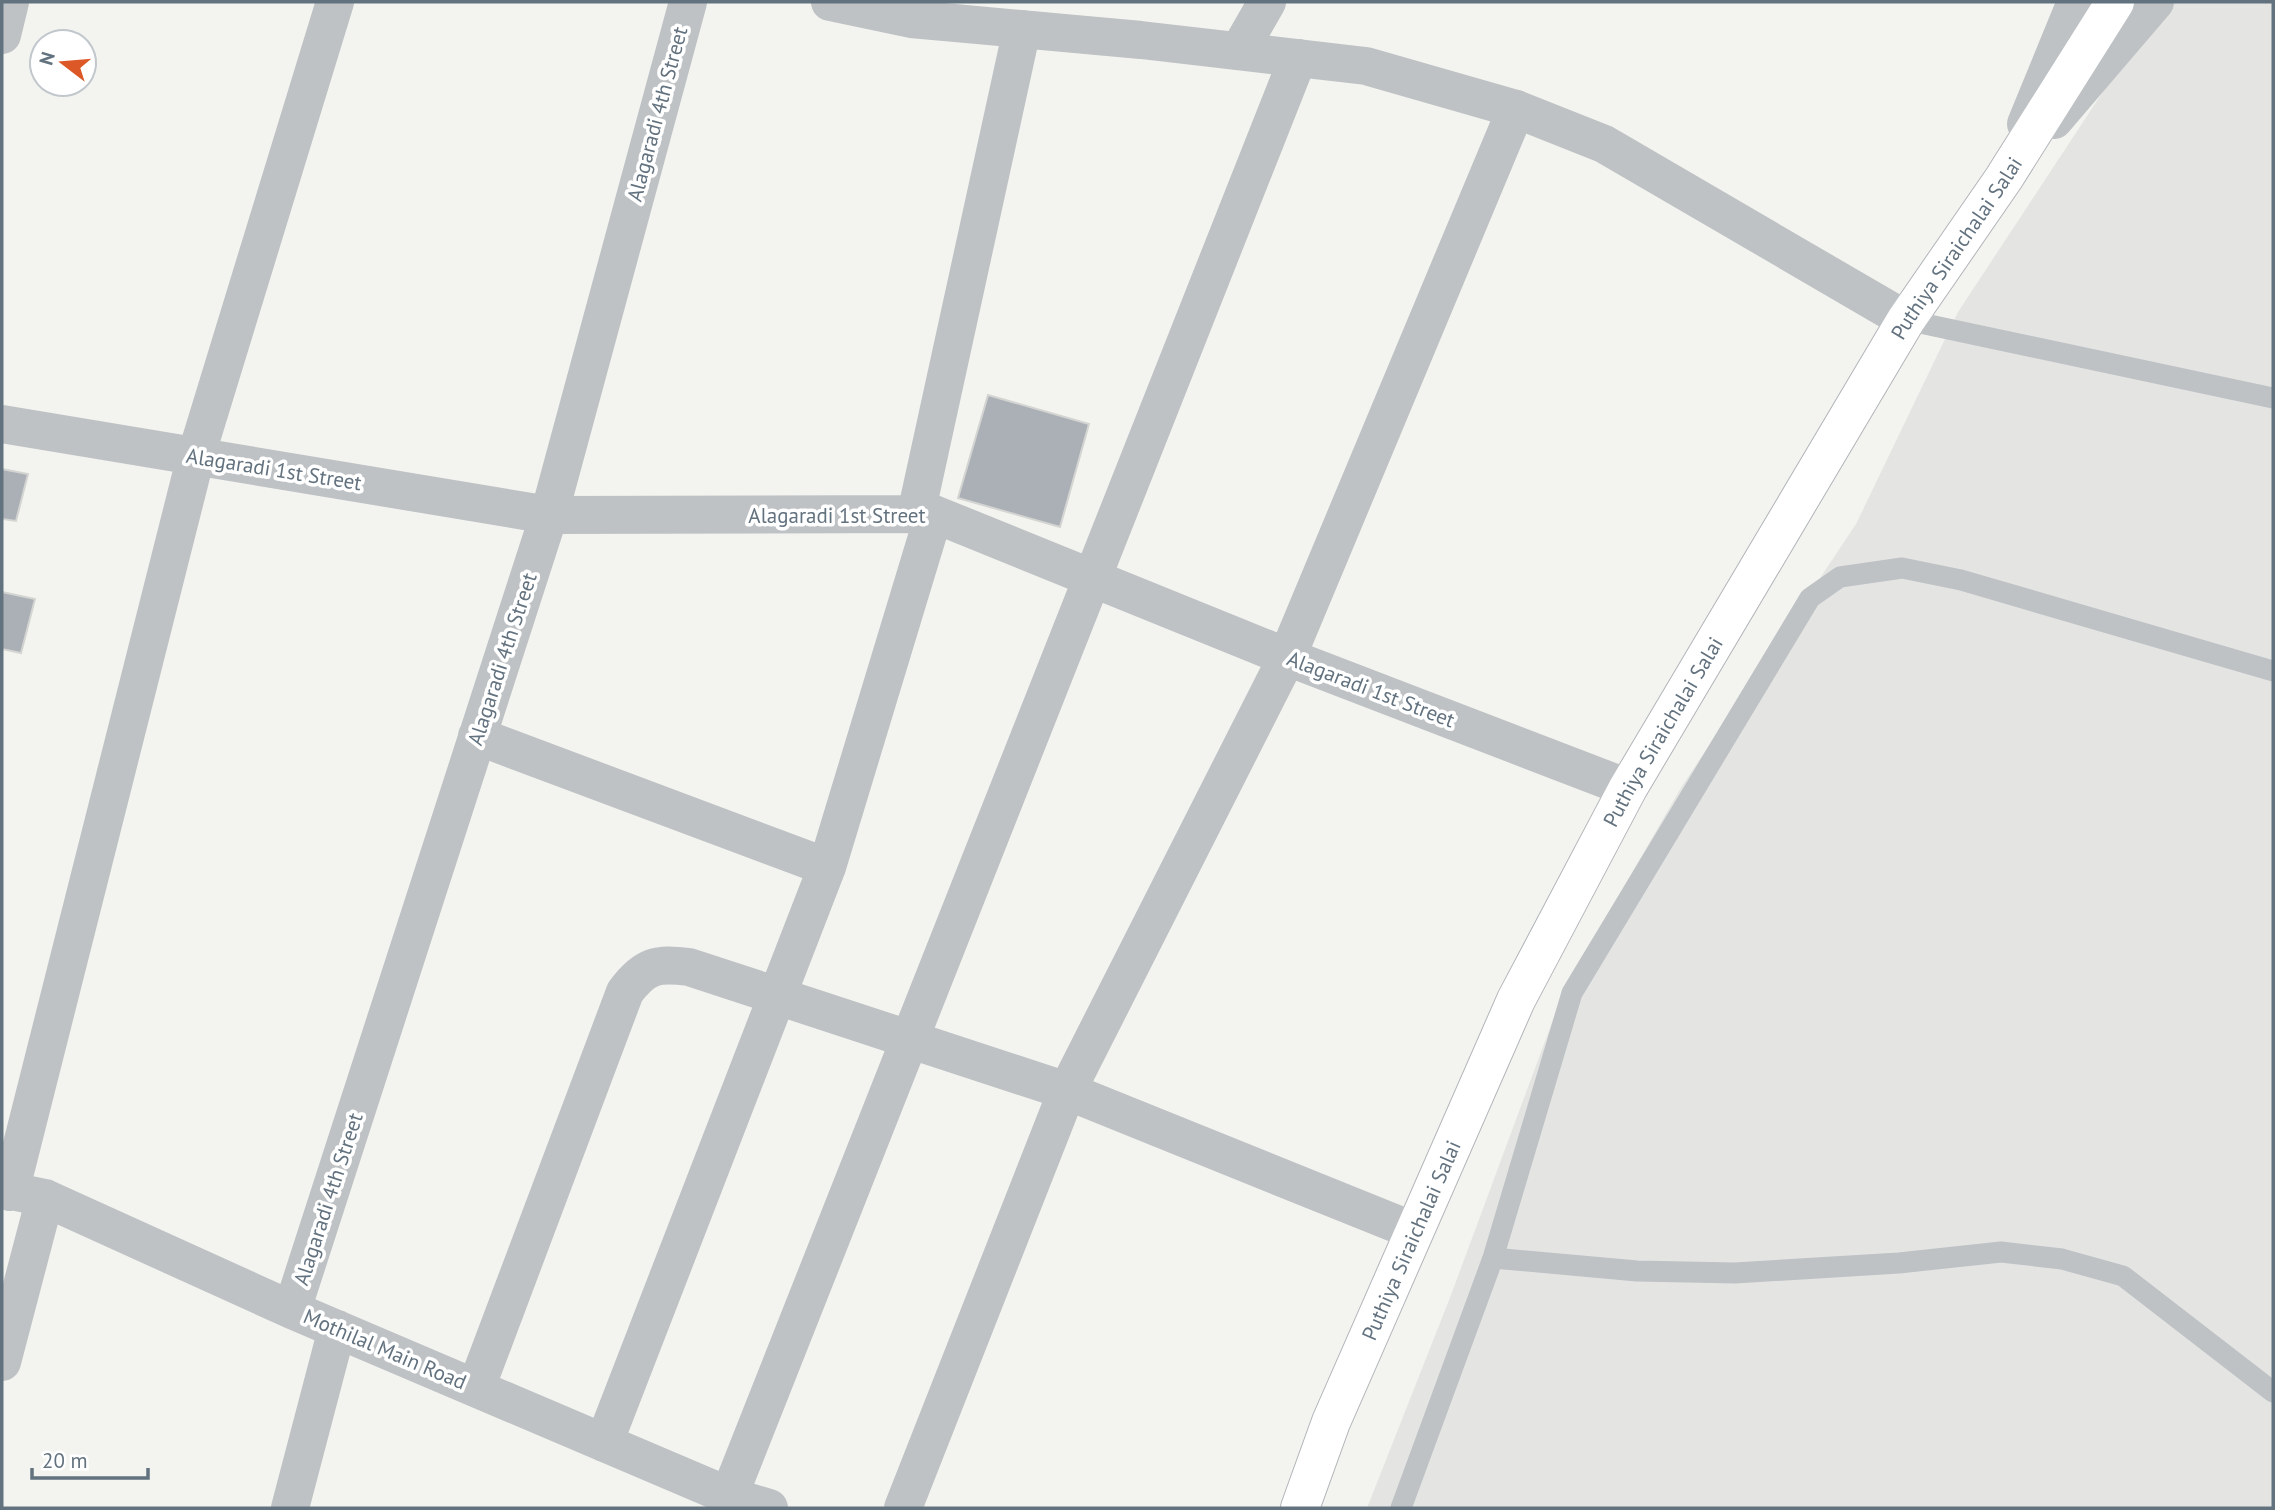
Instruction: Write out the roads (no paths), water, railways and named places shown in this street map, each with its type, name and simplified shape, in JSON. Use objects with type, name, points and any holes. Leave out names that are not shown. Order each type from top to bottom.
[{"type":"main road","name":"Puthiya Siraichalai Salai","points":[[1300,1508],[1331,1422],[1516,1000],[1628,788],[1906,320],[2004,178],[2115,2]]},
{"type":"street","points":[[2,35],[10,2]]},
{"type":"street","points":[[2,1362],[19,1193],[196,456],[335,2]]},
{"type":"street","name":"Alagaradi 4th Street","points":[[292,1310],[549,515],[688,2]]},
{"type":"street","points":[[830,2],[911,19],[1366,66],[1516,109],[1604,144],[1906,320]]},
{"type":"street","points":[[1239,51],[1267,2]]},
{"type":"street","points":[[2004,178],[2076,2]]},
{"type":"street","points":[[2004,178],[2155,2]]},
{"type":"street","points":[[604,1443],[827,867],[925,514],[1021,29]]},
{"type":"street","points":[[710,1497],[910,1039],[1298,58]]},
{"type":"street","points":[[902,1508],[1067,1091],[1287,657],[1516,109]]},
{"type":"street","name":"Alagaradi 1st Street","points":[[2,424],[549,515],[925,514],[1628,788]]},
{"type":"street","points":[[477,736],[827,867]]},
{"type":"street","points":[[476,1388],[625,992],[638,974],[661,964],[689,967],[1067,1091],[1414,1231]]},
{"type":"street","name":"Mothilal Main Road","points":[[19,1193],[604,1443],[710,1497],[769,1508]]},
{"type":"street","points":[[290,1508],[337,1329]]},
{"type":"lane","points":[[1906,320],[2273,398]]},
{"type":"lane","points":[[1401,1508],[1493,1258],[1572,993],[1810,598],[1840,576],[1902,568],[1961,580],[2273,671]]},
{"type":"lane","points":[[1493,1258],[1637,1271],[1735,1273],[1899,1263],[2001,1252],[2062,1259],[2123,1276],[2273,1392]]}]
